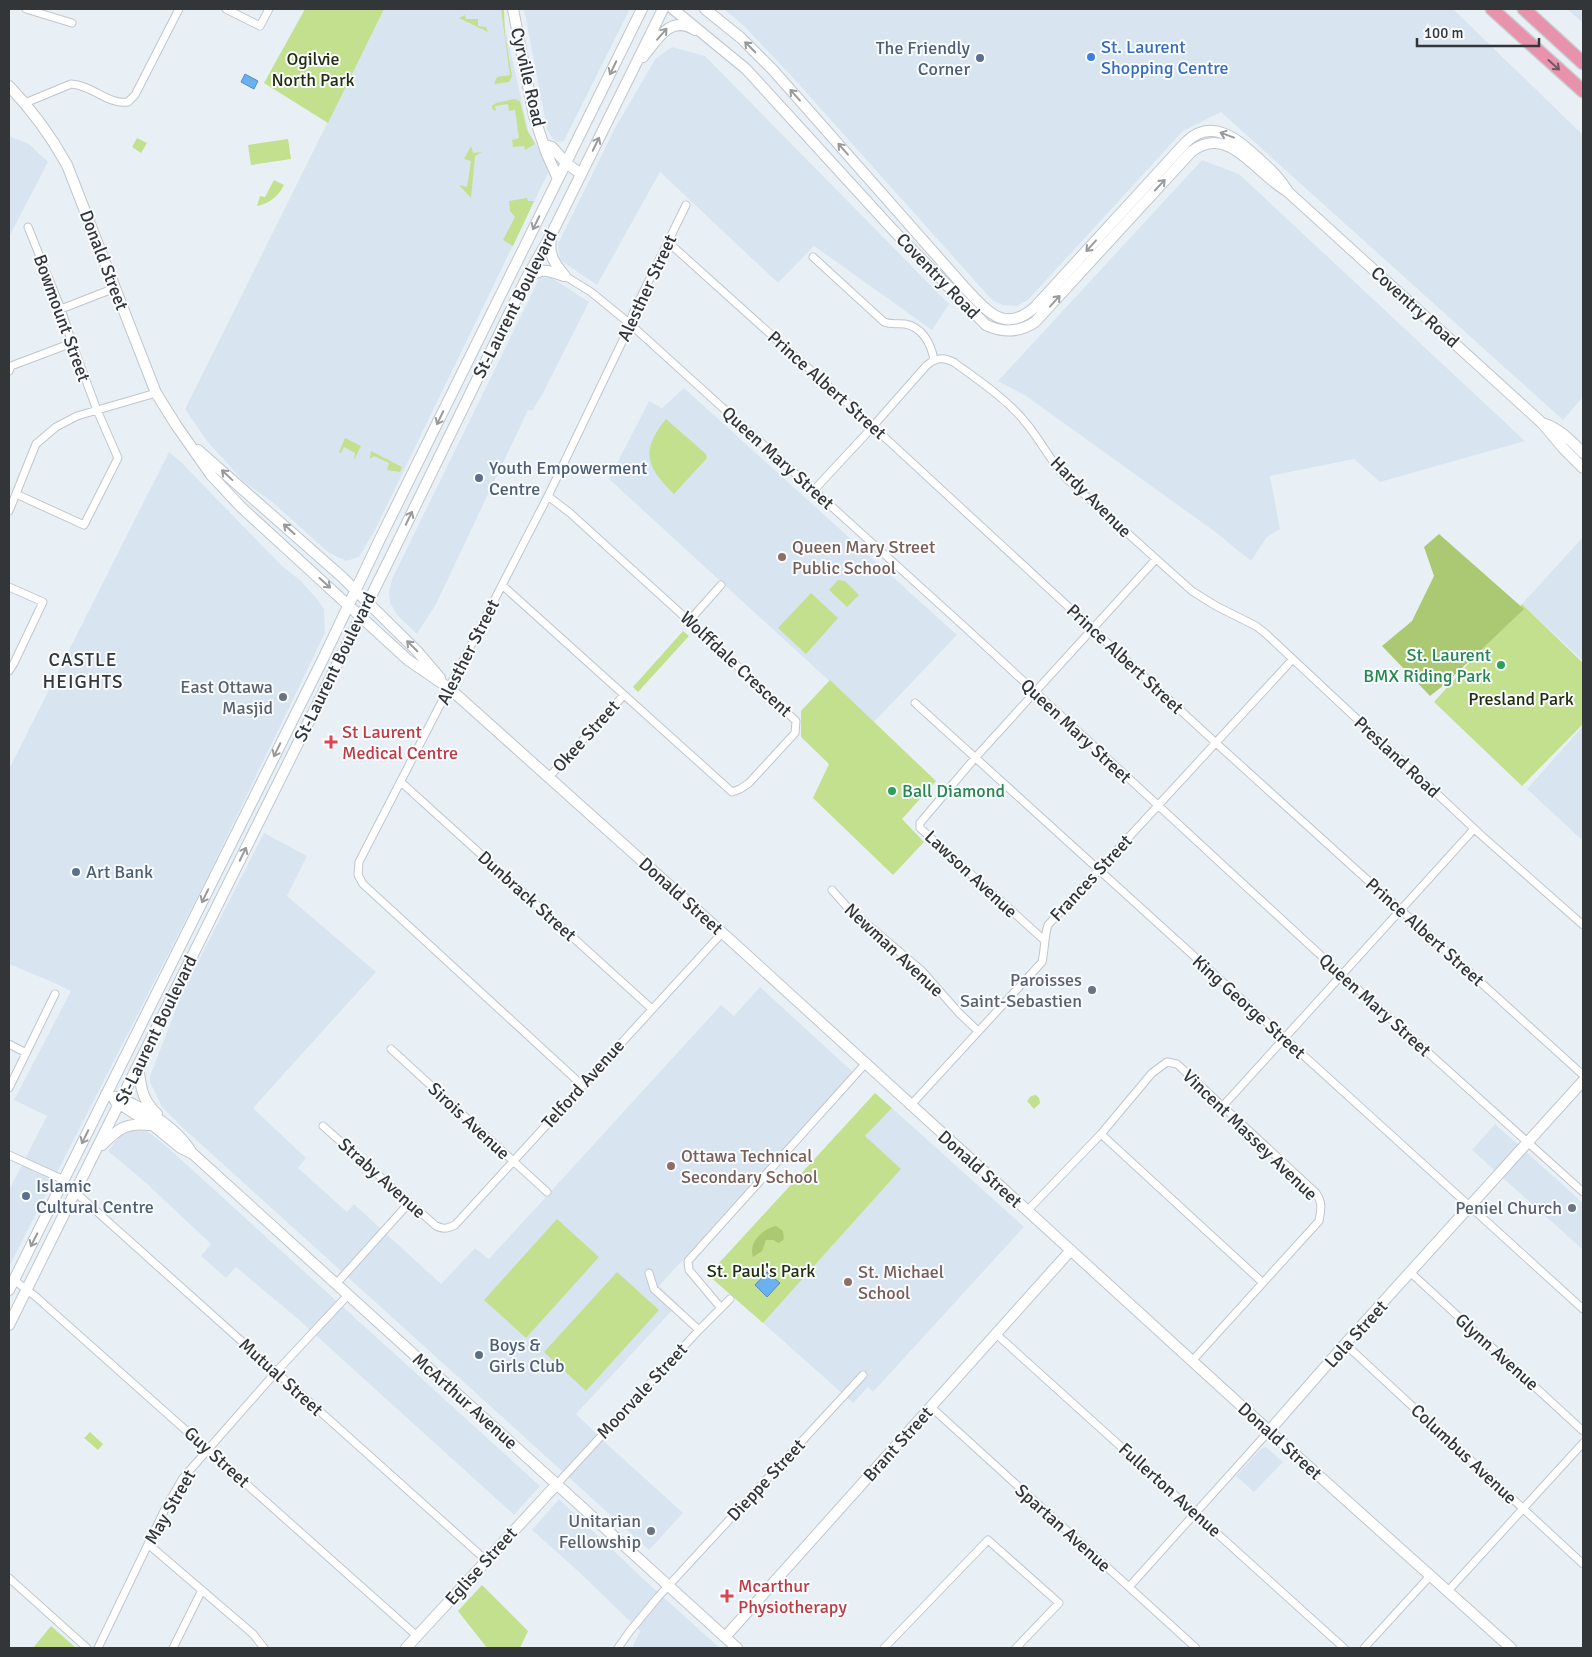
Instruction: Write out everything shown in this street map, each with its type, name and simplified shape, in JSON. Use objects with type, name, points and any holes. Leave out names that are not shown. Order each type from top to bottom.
[{"type":"highway","points":[[1492,9],[1583,91]]},
{"type":"highway","points":[[1524,9],[1583,63]]},
{"type":"main road","name":"Cyrville Road","points":[[513,9],[528,89],[537,124],[546,152],[558,179]]},
{"type":"main road","points":[[634,24],[635,9]]},
{"type":"main road","name":"St-Laurent Boulevard","points":[[9,1290],[356,592],[642,9]]},
{"type":"main road","name":"St-Laurent Boulevard","points":[[9,1325],[366,602],[388,562],[526,279],[552,233],[663,9]]},
{"type":"main road","name":"Coventry Road","points":[[673,9],[720,47],[755,79],[894,231],[982,322],[994,329],[1017,330],[1035,322],[1117,230],[1199,145],[1212,142],[1231,146],[1275,184],[1287,191],[1582,459]]},
{"type":"main road","name":"Coventry Road","points":[[705,9],[752,48],[966,289],[989,312],[999,318],[1016,319],[1026,315],[1035,307],[1186,142],[1197,134],[1207,131],[1231,135],[1281,179],[1287,191]]},
{"type":"main road","points":[[713,9],[726,25]]},
{"type":"main road","points":[[631,72],[666,29],[672,26],[691,27],[720,47]]},
{"type":"main road","name":"Donald Street","points":[[9,86],[53,141],[67,165],[156,393],[211,475],[242,507],[408,660],[449,688],[549,777],[1507,1647]]},
{"type":"main road","name":"Cyrville Road","points":[[545,145],[557,152],[581,174]]},
{"type":"main road","points":[[552,233],[550,252],[556,265],[565,276]]},
{"type":"main road","points":[[526,279],[535,272],[543,270],[565,276]]},
{"type":"main road","name":"Donald Street","points":[[188,442],[314,551],[417,651],[449,688]]},
{"type":"main road","points":[[138,1066],[140,1087],[144,1098],[151,1109],[169,1127]]},
{"type":"main road","name":"Lola Street","points":[[1269,1432],[1345,1344],[1583,1081]]},
{"type":"main road","name":"McArthur Avenue","points":[[106,1094],[169,1127],[185,1141],[192,1153]]},
{"type":"main road","name":"McArthur Avenue","points":[[120,1101],[182,1148],[192,1153],[737,1648]]},
{"type":"main road","points":[[97,1149],[112,1135],[127,1125],[154,1126]]},
{"type":"main road","name":"Brant Street","points":[[725,1637],[1070,1250]]},
{"type":"main road","name":"Eglise Street","points":[[406,1648],[557,1484]]},
{"type":"street","points":[[26,9],[72,23]]},
{"type":"street","points":[[25,104],[71,84],[79,84],[119,103],[128,102],[135,95],[178,9]]},
{"type":"street","points":[[226,9],[260,26],[269,9]]},
{"type":"street","name":"Alesther Street","points":[[582,1085],[363,884],[358,875],[359,862],[402,782],[548,496],[686,204]]},
{"type":"street","name":"Bowmount Street","points":[[16,494],[84,526],[118,458],[96,410],[61,309],[28,227]]},
{"type":"street","name":"Prince Albert Street","points":[[668,242],[873,426],[1216,743],[1583,1076]]},
{"type":"street","points":[[813,257],[884,322],[906,324],[917,329],[930,345],[934,360],[920,372],[814,490]]},
{"type":"street","name":"Queen Mary Street","points":[[565,276],[591,292],[629,324],[814,490],[1157,806],[1583,1192]]},
{"type":"street","points":[[61,309],[115,288]]},
{"type":"street","points":[[9,371],[11,366],[72,343]]},
{"type":"street","name":"Hardy Avenue","points":[[934,360],[944,358],[955,363],[1016,412],[1026,422],[1053,462],[1068,479],[1177,579],[1204,599]]},
{"type":"street","points":[[9,511],[36,444],[56,427],[77,416],[156,393]]},
{"type":"street","name":"Wolffdale Crescent","points":[[502,585],[732,792],[749,783],[795,733],[796,721],[570,513],[548,496]]},
{"type":"street","points":[[975,758],[1036,694],[1156,560]]},
{"type":"street","points":[[689,621],[721,585]]},
{"type":"street","points":[[9,587],[43,602],[9,671]]},
{"type":"street","name":"Presland Road","points":[[1204,599],[1256,626],[1265,633],[1474,829],[1583,925]]},
{"type":"street","name":"Frances Street","points":[[910,1106],[1042,962],[1045,950],[1044,940],[1048,925],[1292,660]]},
{"type":"street","name":"Okee Street","points":[[549,777],[624,695]]},
{"type":"street","name":"King George Street","points":[[915,704],[1583,1309]]},
{"type":"street","name":"Lawson Avenue","points":[[975,758],[920,823],[920,828],[1044,940]]},
{"type":"street","name":"Dunbrack Street","points":[[402,782],[652,1009]]},
{"type":"street","points":[[1222,1107],[1474,829]]},
{"type":"street","name":"Newman Avenue","points":[[832,890],[848,908],[922,971],[959,1013],[978,1031]]},
{"type":"street","name":"Telford Avenue","points":[[441,1228],[455,1225],[722,933]]},
{"type":"street","points":[[9,1088],[55,994]]},
{"type":"street","points":[[9,1044],[26,1053]]},
{"type":"street","name":"Sirois Avenue","points":[[391,1049],[547,1192]]},
{"type":"street","name":"Vincent Massey Avenue","points":[[1101,1134],[1152,1073],[1167,1062],[1177,1064],[1316,1193],[1321,1200],[1322,1207],[1319,1221],[1262,1282]]},
{"type":"street","points":[[721,1308],[688,1270],[688,1261],[865,1064]]},
{"type":"street","name":"Straby Avenue","points":[[323,1126],[409,1203],[436,1226],[441,1228]]},
{"type":"street","points":[[1027,1211],[1101,1134],[1262,1282],[1192,1361]]},
{"type":"street","points":[[9,1155],[64,1180]]},
{"type":"street","name":"Mutual Street","points":[[75,1192],[487,1562]]},
{"type":"street","points":[[336,1284],[409,1203]]},
{"type":"street","points":[[650,1273],[654,1289],[699,1330]]},
{"type":"street","name":"Glynn Avenue","points":[[1411,1273],[1583,1431]]},
{"type":"street","name":"Guy Street","points":[[14,1280],[208,1448],[418,1636]]},
{"type":"street","name":"May Street","points":[[98,1648],[166,1507],[183,1478],[276,1372],[348,1294]]},
{"type":"street","name":"Moorvale Street","points":[[557,1484],[730,1299]]},
{"type":"street","name":"Fullerton Avenue","points":[[996,1333],[1344,1648]]},
{"type":"street","name":"Columbus Avenue","points":[[1345,1344],[1583,1564]]},
{"type":"street","name":"Dieppe Street","points":[[618,1648],[644,1612],[863,1375]]},
{"type":"street","name":"Spartan Avenue","points":[[931,1407],[1196,1648]]},
{"type":"street","name":"Lola Street","points":[[1129,1587],[1269,1432]]},
{"type":"street","points":[[1448,1592],[1583,1443]]},
{"type":"street","points":[[884,1648],[988,1540],[1060,1603],[1016,1648]]},
{"type":"street","points":[[148,1544],[253,1634],[264,1648]]},
{"type":"street","points":[[1364,1648],[1430,1576]]},
{"type":"street","points":[[10,1581],[87,1648]]},
{"type":"street","points":[[173,1648],[202,1590]]},
{"type":"shaded area","points":[[384,9],[501,9],[528,129],[547,165],[548,173],[375,530],[359,557],[346,561],[329,553],[271,501],[244,482],[207,441],[185,409]]},
{"type":"shaded area","points":[[524,9],[628,9],[629,11],[564,141],[557,142],[552,138],[547,129]]},
{"type":"shaded area","points":[[724,9],[1453,9],[1583,135],[1583,397],[1563,420],[1221,112],[1183,131],[1028,300],[1017,306],[1003,305],[992,300],[795,80],[744,26]]},
{"type":"shaded area","points":[[1567,9],[1583,9],[1583,23]]},
{"type":"shaded area","points":[[672,47],[705,56],[949,304],[932,330],[814,246],[778,283],[660,172],[597,285],[560,260],[558,244],[615,128],[656,58]]},
{"type":"shaded area","points":[[9,136],[29,144],[48,162],[9,237]]},
{"type":"shaded area","points":[[1202,160],[1239,174],[1525,441],[1380,482],[1354,459],[1270,476],[1280,529],[1267,537],[1251,561],[1214,531],[1026,396],[998,381]]},
{"type":"shaded area","points":[[540,277],[552,278],[589,302],[542,395],[532,411],[528,410],[436,604],[417,634],[398,616],[390,603],[389,592],[392,579]]},
{"type":"shaded area","name":"Queen Mary Street Public School","points":[[684,388],[957,635],[874,722],[609,479],[649,401],[662,408]]},
{"type":"shaded area","points":[[169,452],[318,600],[324,609],[325,633],[206,880],[9,1267],[9,1190],[47,1116],[14,1100],[71,991],[9,964],[9,769]]},
{"type":"shaded area","points":[[1583,537],[1583,661],[1522,604]]},
{"type":"shaded area","points":[[1583,726],[1583,841],[1527,789]]},
{"type":"shaded area","points":[[264,833],[307,856],[287,896],[376,972],[253,1108],[306,1158],[298,1168],[347,1212],[354,1204],[441,1284],[475,1248],[489,1259],[721,1005],[734,1016],[760,987],[854,1073],[659,1286],[678,1304],[576,1414],[683,1513],[649,1550],[162,1107],[150,1082],[150,1076],[183,991]]},
{"type":"shaded area","points":[[892,1108],[1024,1227],[873,1392],[868,1387],[853,1403],[763,1323],[900,1170],[865,1136]]},
{"type":"shaded area","points":[[1495,1124],[1583,1203],[1583,1250],[1472,1150]]},
{"type":"shaded area","points":[[131,1131],[147,1131],[165,1145],[540,1486],[514,1515],[299,1320],[236,1267],[226,1278],[201,1256],[211,1244],[146,1183],[108,1151],[120,1136]]},
{"type":"shaded area","points":[[1266,1447],[1283,1462],[1254,1492],[1236,1476],[1261,1449]]},
{"type":"shaded area","points":[[559,1499],[720,1648],[632,1648],[640,1631],[532,1530]]},
{"type":"green space","name":"Ogilvie North Park","points":[[305,9],[384,9],[328,123],[264,83]]},
{"type":"green space","points":[[501,9],[504,9],[505,35],[512,76],[509,82],[494,84],[497,77],[510,75]]},
{"type":"green space","points":[[465,15],[466,19],[478,19],[478,26],[486,27],[488,32],[459,18]]},
{"type":"green space","points":[[514,99],[520,101],[527,130],[535,144],[525,150],[524,146],[513,147],[512,140],[519,138],[515,110],[509,111],[508,104],[495,106],[496,111],[492,109],[492,106],[496,103]]},
{"type":"green space","points":[[137,138],[147,143],[141,153],[132,147]]},
{"type":"green space","points":[[288,139],[291,159],[251,165],[248,145]]},
{"type":"green space","points":[[471,146],[473,153],[482,152],[475,156],[471,198],[459,185],[467,187],[471,161],[464,159]]},
{"type":"green space","points":[[274,180],[284,185],[282,189],[273,199],[257,206],[260,196],[265,197]]},
{"type":"green space","points":[[527,198],[528,201],[534,201],[513,246],[503,240],[515,217],[510,211],[509,201]]},
{"type":"green space","points":[[666,419],[706,454],[707,458],[674,494],[657,475],[652,467],[650,458],[652,440]]},
{"type":"green space","points":[[345,438],[361,446],[354,460],[355,453],[344,447],[341,453],[339,452]]},
{"type":"green space","points":[[371,451],[402,467],[400,472],[387,470],[389,463],[374,456],[370,459]]},
{"type":"green space","points":[[1439,534],[1524,609],[1430,696],[1382,646],[1412,621],[1434,576],[1424,547]]},
{"type":"green space","points":[[838,580],[845,581],[859,595],[847,607],[829,590]]},
{"type":"green space","points":[[811,593],[838,618],[806,654],[778,628]]},
{"type":"green space","name":"Presland Park","points":[[1522,604],[1583,663],[1583,724],[1522,786],[1434,702]]},
{"type":"green space","points":[[683,631],[689,636],[638,692],[633,687]]},
{"type":"green space","points":[[830,680],[936,781],[902,819],[924,842],[893,875],[813,798],[829,764],[801,737],[801,711]]},
{"type":"green space","name":"St. Paul's Park","points":[[875,1093],[892,1108],[865,1136],[901,1169],[763,1323],[708,1275]]},
{"type":"green space","points":[[1036,1095],[1040,1103],[1034,1109],[1027,1101],[1031,1096]]},
{"type":"green space","points":[[557,1219],[599,1257],[526,1338],[484,1300]]},
{"type":"green space","points":[[776,1226],[783,1231],[784,1239],[779,1243],[773,1240],[766,1240],[762,1251],[753,1257],[752,1251],[755,1241],[766,1230]]},
{"type":"green space","points":[[617,1272],[659,1310],[586,1391],[544,1352]]},
{"type":"green space","points":[[90,1432],[103,1444],[98,1450],[84,1438]]},
{"type":"green space","points":[[482,1585],[528,1631],[520,1648],[487,1648],[458,1611]]},
{"type":"green space","points":[[51,1626],[76,1648],[33,1648]]},
{"type":"water","points":[[245,74],[258,81],[254,89],[241,82]]},
{"type":"water","points":[[767,1272],[780,1283],[767,1297],[755,1285]]},
{"type":"place","name":"St. Laurent Shopping Centre","points":[[1091,57]]},
{"type":"place","name":"The Friendly Corner","points":[[980,58]]},
{"type":"place","name":"Youth Empowerment Centre","points":[[479,478]]},
{"type":"place","name":"Queen Mary Street Public School","points":[[782,557]]},
{"type":"place","name":"St. Laurent BMX Riding Park","points":[[1501,665]]},
{"type":"place","name":"East Ottawa Masjid","points":[[283,697]]},
{"type":"place","name":"St Laurent Medical Centre","points":[[331,742]]},
{"type":"place","name":"Ball Diamond","points":[[892,791]]},
{"type":"place","name":"Art Bank","points":[[76,872]]},
{"type":"place","name":"Paroisses Saint-Sebastien","points":[[1092,990]]},
{"type":"place","name":"Ottawa Technical Secondary School","points":[[671,1166]]},
{"type":"place","name":"Islamic Cultural Centre","points":[[26,1196]]},
{"type":"place","name":"Peniel Church","points":[[1572,1208]]},
{"type":"place","name":"St. Michael School","points":[[848,1282]]},
{"type":"place","name":"Boys & Girls Club","points":[[479,1355]]},
{"type":"place","name":"Unitarian Fellowship","points":[[651,1531]]},
{"type":"place","name":"Mcarthur Physiotherapy","points":[[727,1596]]},
{"type":"district","name":"CASTLE HEIGHTS","points":[[83,671]]}]
